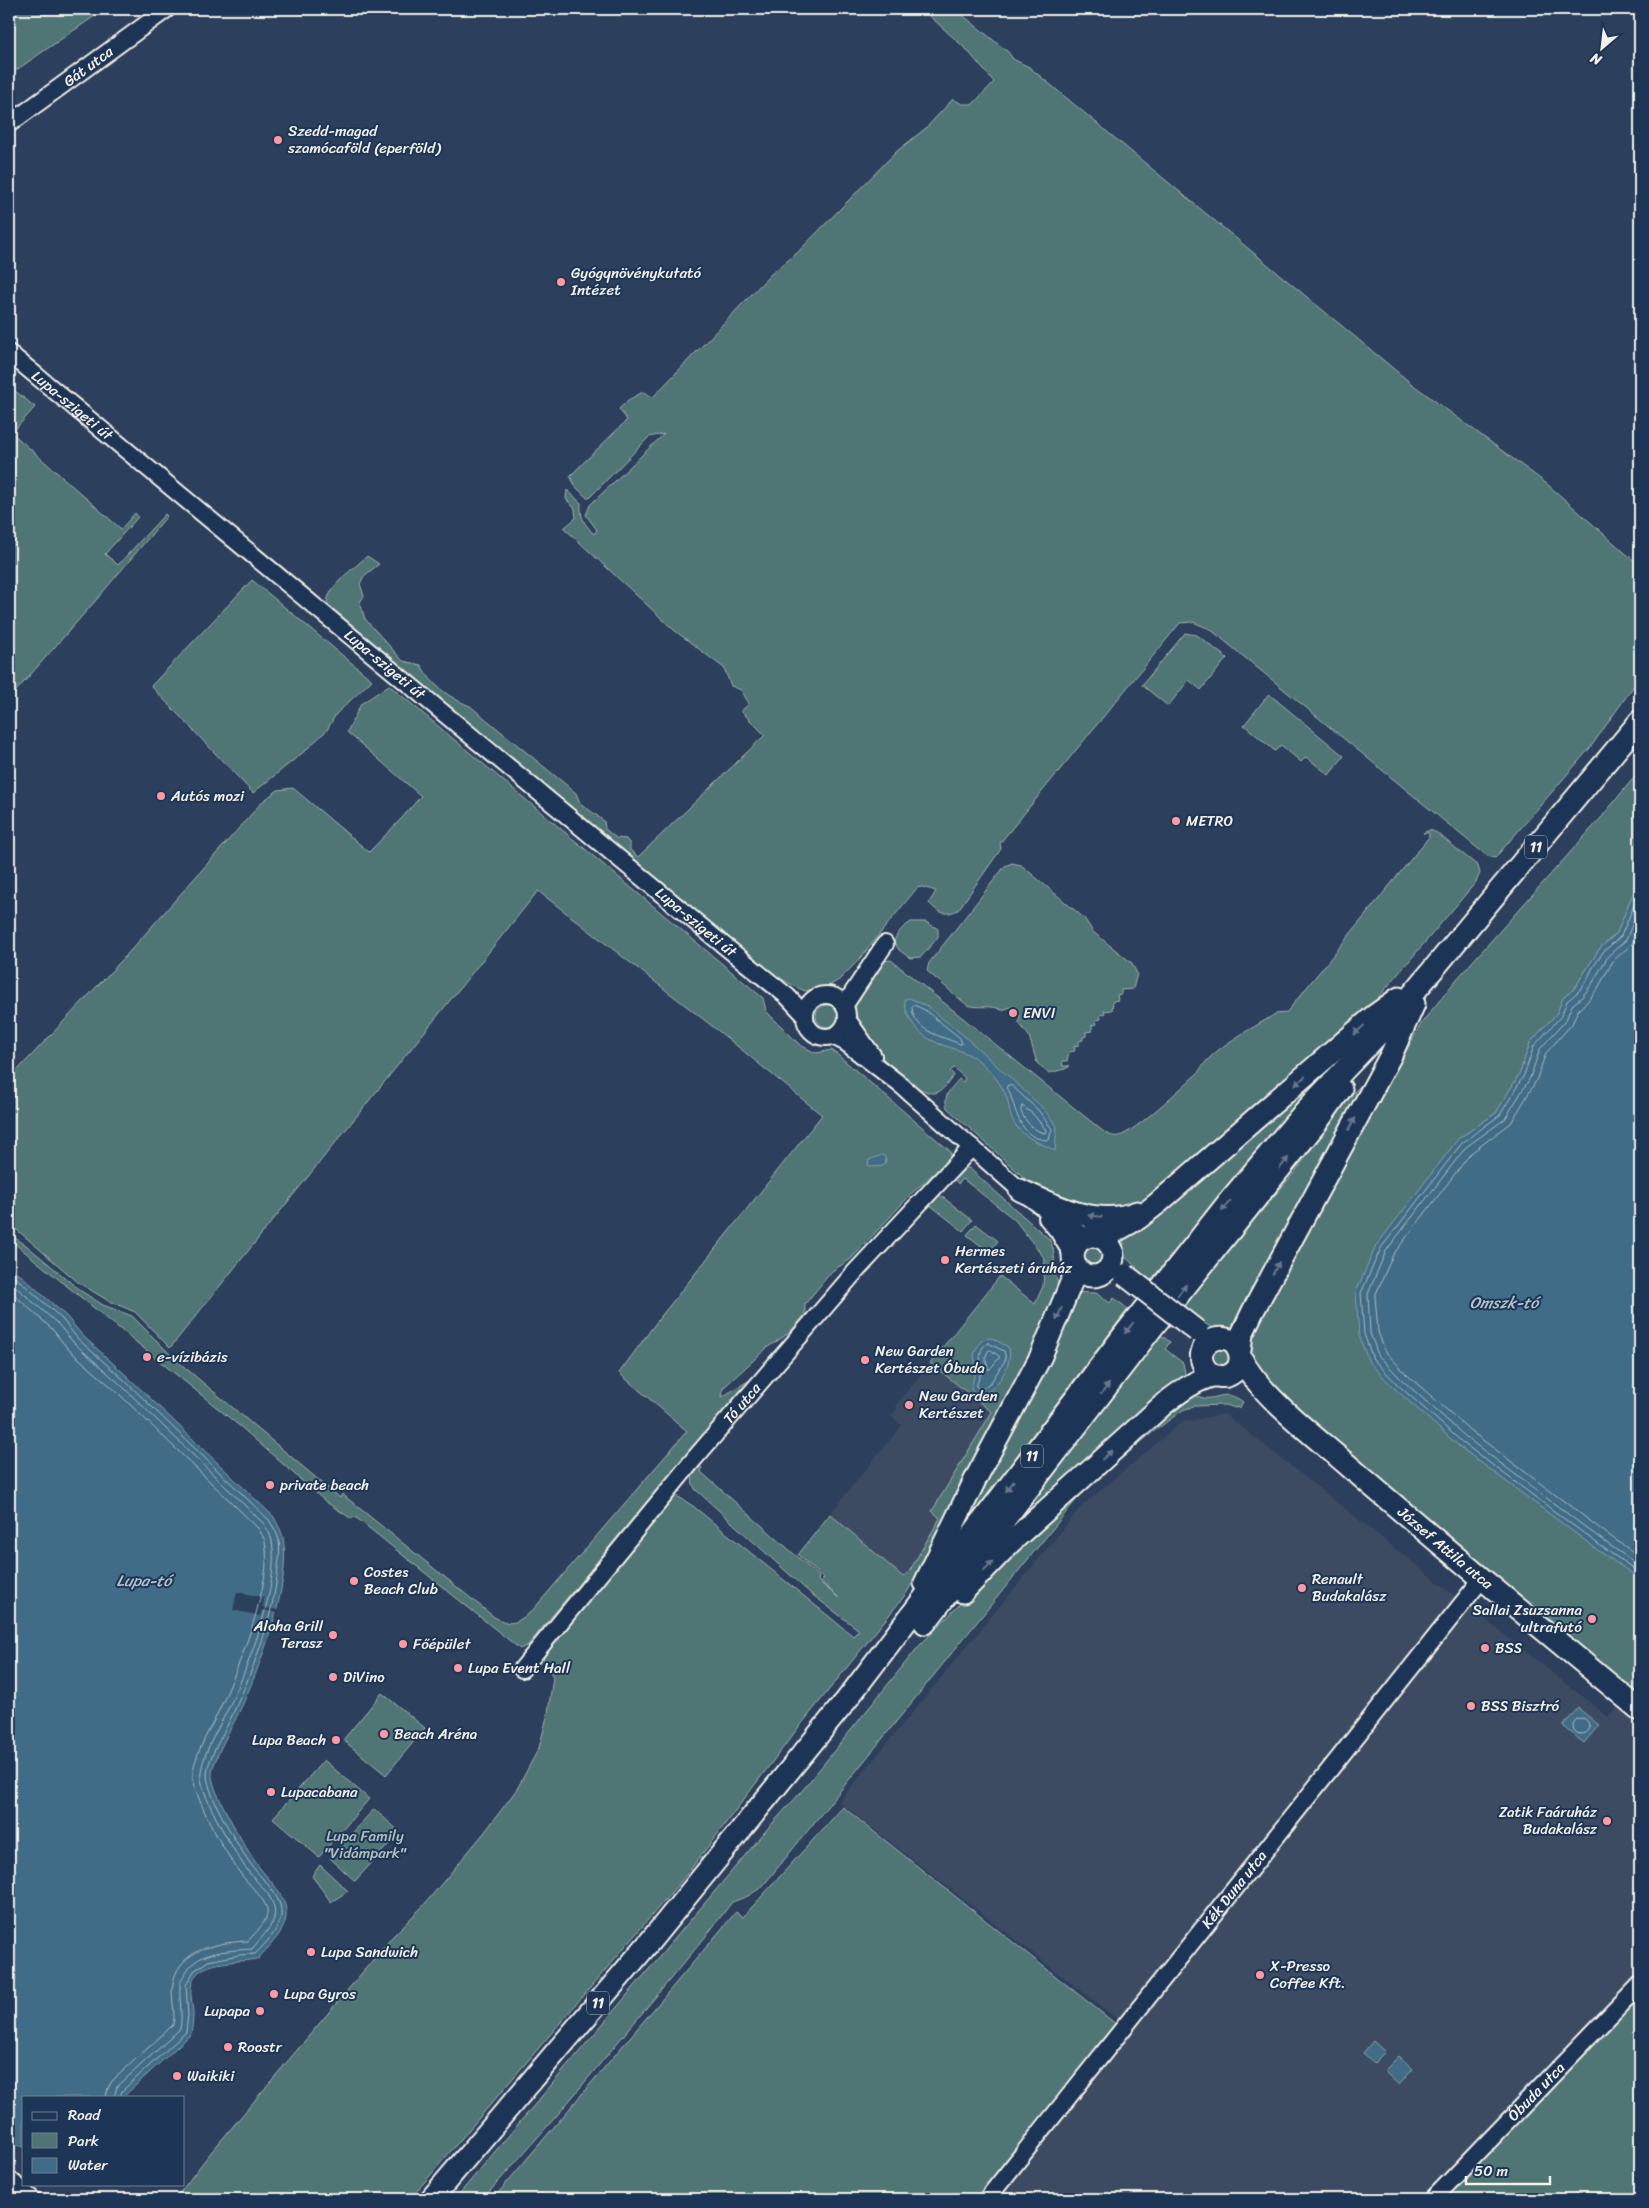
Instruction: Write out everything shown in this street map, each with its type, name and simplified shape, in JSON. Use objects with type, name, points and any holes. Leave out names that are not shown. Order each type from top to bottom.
[{"type":"main road","name":"11","points":[[448,2199],[663,1946],[911,1629],[1319,1120],[1386,1026],[1640,721]]},
{"type":"main road","points":[[1616,752],[1640,731]]},
{"type":"main road","points":[[911,1629],[976,1478],[1041,1356],[1071,1283],[1078,1243],[1095,1238],[1139,1218],[1374,1016],[1426,979]]},
{"type":"main road","points":[[911,1629],[940,1618],[1010,1543],[1164,1404],[1180,1392],[1235,1371],[1240,1354],[1242,1334],[1253,1311],[1391,1055],[1426,979]]},
{"type":"main road","points":[[1020,1190],[1055,1206],[1080,1214],[1116,1218],[1158,1203]]},
{"type":"main road","points":[[1095,1238],[1112,1248],[1114,1273]]},
{"type":"main road","points":[[1076,1263],[1089,1276],[1114,1273],[1201,1341],[1204,1367],[1218,1376]]},
{"type":"main road","points":[[1201,1341],[1221,1337],[1232,1341],[1240,1354]]},
{"type":"main road","name":"József Attila utca","points":[[1240,1354],[1259,1385],[1298,1422],[1482,1580],[1637,1702]]},
{"type":"main road","name":"József Attila utca","points":[[1218,1376],[1245,1385],[1298,1422]]},
{"type":"main road","name":"11","points":[[432,2199],[911,1629]]},
{"type":"street","name":"Gát utca","points":[[9,124],[167,9]]},
{"type":"street","name":"Lupa-szigeti út","points":[[9,353],[706,931],[762,974],[805,1015],[809,1028],[814,1033],[820,1036],[833,1036],[844,1042],[902,1086],[1020,1190],[1070,1228],[1095,1238]]},
{"type":"street","points":[[833,1036],[842,1030],[846,1012],[873,960],[885,944]]},
{"type":"street","points":[[805,1015],[809,1003],[823,996],[873,960]]},
{"type":"street","name":"Lupa-szigeti út","points":[[762,974],[803,994],[837,998],[867,1050],[902,1086]]},
{"type":"street","name":"Tó utca","points":[[522,1669],[694,1459],[855,1272],[972,1147]]},
{"type":"street","name":"Lupa-szigeti út","points":[[1020,1190],[1058,1231],[1076,1263]]},
{"type":"street","name":"Kék Duna utca","points":[[987,2199],[1482,1580]]},
{"type":"street","name":"Óbuda utca","points":[[1433,2199],[1640,1984]]},
{"type":"street","points":[[9,2179],[32,2199]]},
{"type":"shaded area","points":[[930,1363],[996,1416],[909,1582],[830,1514],[902,1425],[891,1416],[898,1408],[895,1406]]},
{"type":"shaded area","points":[[1225,1414],[1608,1717],[1619,1706],[1640,1724],[1640,1976],[1597,2022],[1445,2199],[997,2199],[1130,2029],[839,1802],[1082,1506],[1182,1422]]},
{"type":"green space","points":[[9,9],[105,9],[9,75]]},
{"type":"green space","points":[[922,9],[955,9],[1008,52],[1013,59],[1029,67],[1412,384],[1547,484],[1640,566],[1640,677],[1590,748],[1495,858],[1487,856],[1210,629],[1193,622],[1180,623],[1000,843],[1001,849],[958,910],[950,913],[939,911],[929,903],[936,891],[922,887],[917,888],[856,963],[839,980],[827,987],[805,991],[769,972],[740,950],[327,609],[330,593],[347,573],[367,556],[379,564],[364,576],[360,584],[364,596],[360,602],[365,619],[403,661],[421,665],[430,679],[442,690],[470,706],[576,793],[580,803],[604,821],[605,829],[616,838],[626,839],[630,844],[630,850],[638,857],[765,735],[741,711],[749,704],[741,690],[731,686],[724,668],[674,630],[564,528],[576,518],[575,509],[566,499],[567,490],[581,503],[583,520],[594,534],[597,530],[586,515],[590,505],[664,434],[649,437],[588,499],[576,487],[570,476],[627,420],[619,409],[628,400],[643,392],[653,397],[771,274],[797,253],[896,152],[926,128],[953,99],[962,104],[973,104],[994,82],[967,50]]},
{"type":"green space","points":[[9,386],[35,407],[12,433],[121,529],[135,513],[138,517],[105,554],[118,565],[165,514],[167,516],[9,699]]},
{"type":"green space","points":[[252,580],[372,680],[336,714],[327,730],[306,750],[253,793],[151,686]]},
{"type":"green space","points":[[1185,633],[1197,635],[1227,658],[1201,690],[1189,680],[1168,706],[1142,685]]},
{"type":"green space","points":[[389,685],[763,998],[766,1011],[800,1045],[816,1053],[832,1050],[950,1151],[951,1158],[912,1193],[851,1259],[832,1271],[805,1304],[805,1315],[789,1333],[768,1347],[723,1388],[722,1397],[753,1378],[750,1387],[668,1476],[528,1645],[520,1649],[354,1516],[352,1519],[326,1502],[242,1428],[9,1239],[9,1234],[26,1245],[81,1291],[103,1305],[132,1316],[176,1360],[340,1498],[342,1494],[494,1617],[506,1622],[518,1621],[532,1611],[687,1431],[619,1373],[658,1320],[822,1115],[721,1033],[538,891],[170,1348],[135,1312],[107,1300],[79,1283],[9,1223],[9,1079],[123,959],[263,801],[278,790],[293,788],[369,852],[421,796],[347,732],[361,704]]},
{"type":"green space","points":[[1269,694],[1344,756],[1329,775],[1306,757],[1301,762],[1281,745],[1275,751],[1244,725]]},
{"type":"green space","points":[[1640,770],[1640,881],[1617,933],[1600,948],[1574,989],[1563,998],[1557,1013],[1530,1043],[1520,1073],[1496,1113],[1458,1139],[1425,1415],[1460,1447],[1560,1521],[1640,1564],[1640,1700],[1274,1392],[1254,1370],[1250,1349],[1251,1328],[1274,1280],[1423,1021],[1456,980],[1601,818]]},
{"type":"green space","points":[[1430,830],[1437,833],[1478,866],[1480,873],[1476,882],[1360,1019],[1149,1202],[1099,1212],[1038,1190],[947,1108],[946,1099],[948,1092],[959,1079],[963,1082],[965,1078],[954,1068],[950,1071],[954,1075],[941,1091],[935,1093],[925,1091],[913,1084],[884,1060],[871,1045],[854,1017],[853,1006],[858,997],[883,961],[891,960],[1104,1132],[1111,1136],[1119,1136],[1136,1127],[1159,1108],[1198,1073],[1204,1064],[1222,1047],[1275,1014],[1286,1013],[1429,837],[1429,833],[1423,833]]},
{"type":"green space","points":[[1012,863],[1021,865],[1084,918],[1093,932],[1132,963],[1137,974],[1133,989],[1121,990],[1121,994],[1117,995],[1118,1000],[1113,1001],[1112,1010],[1104,1011],[1105,1014],[1100,1015],[1101,1019],[1096,1020],[1097,1024],[1092,1025],[1092,1031],[1086,1032],[1083,1040],[1079,1041],[1079,1045],[1074,1046],[1075,1051],[1069,1052],[1067,1061],[1062,1061],[1063,1066],[1070,1066],[1049,1073],[1037,1063],[1029,1036],[1019,1023],[1020,1015],[1011,1007],[1002,1010],[994,1007],[967,1005],[927,971],[929,963],[1005,866]]},
{"type":"green space","points":[[911,922],[926,922],[938,929],[938,937],[921,957],[910,958],[899,950],[894,942],[901,930]]},
{"type":"green space","points":[[823,1005],[831,1005],[838,1012],[838,1020],[831,1027],[823,1027],[816,1020],[816,1012]]},
{"type":"green space","points":[[1364,1082],[1237,1328],[1213,1328],[1180,1310],[1204,1277],[1295,1172],[1347,1099]]},
{"type":"green space","points":[[1300,1089],[1304,1091],[1305,1096],[1272,1135],[1264,1141],[1262,1146],[1146,1286],[1132,1274],[1137,1268],[1123,1255],[1124,1243],[1120,1235]]},
{"type":"green space","points":[[961,1168],[969,1168],[1049,1239],[1054,1252],[1056,1277],[1061,1288],[1059,1301],[956,1507],[906,1594],[795,1732],[687,1874],[410,2199],[175,2199],[208,2156],[393,1936],[423,1906],[484,1833],[517,1789],[539,1748],[548,1713],[553,1677],[541,1655],[668,1498],[677,1496],[693,1506],[853,1636],[859,1630],[810,1593],[695,1489],[693,1476],[698,1464],[702,1468],[701,1472],[819,1576],[818,1581],[839,1598],[821,1582],[824,1578],[798,1555],[830,1514],[903,1577],[909,1572],[940,1518],[932,1511],[992,1412],[930,1363],[1000,1276],[1035,1304],[1043,1286],[1045,1259],[1015,1220],[963,1179],[958,1184],[953,1177]]},
{"type":"green space","points":[[940,1195],[972,1220],[963,1231],[930,1205]]},
{"type":"green space","points":[[976,1224],[998,1241],[989,1252],[967,1235]]},
{"type":"green space","points":[[1093,1246],[1100,1249],[1103,1256],[1100,1263],[1093,1266],[1086,1263],[1083,1256],[1086,1249]]},
{"type":"green space","points":[[1070,1292],[1096,1293],[1110,1303],[1114,1298],[1128,1309],[966,1523]]},
{"type":"green space","points":[[1153,1329],[1170,1342],[1165,1349],[1183,1363],[1187,1383],[1006,1536],[1018,1509]]},
{"type":"green space","points":[[1221,1348],[1229,1353],[1230,1357],[1225,1365],[1221,1366],[1213,1361],[1212,1357],[1217,1349]]},
{"type":"green space","points":[[1191,1393],[1203,1398],[1226,1395],[1243,1402],[1240,1407],[1235,1408],[1226,1405],[1194,1406],[1183,1410],[1153,1432],[1085,1489],[762,1887],[748,1896],[732,1902],[560,2112],[483,2199],[455,2199],[769,1827],[801,1792],[919,1646],[1051,1511]]},
{"type":"green space","name":"Beach Aréna","points":[[382,1693],[425,1728],[386,1775],[343,1740]]},
{"type":"green space","points":[[324,1760],[369,1799],[319,1857],[273,1818]]},
{"type":"green space","points":[[843,1807],[1117,2025],[985,2199],[493,2199],[736,1912],[743,1917]]},
{"type":"green space","name":"Lupa Family \"Vidámpark\"","points":[[374,1809],[400,1832],[355,1881],[330,1858]]},
{"type":"green space","points":[[320,1865],[348,1891],[331,1902],[312,1876]]},
{"type":"green space","points":[[1640,1991],[1640,2199],[1432,2199]]},
{"type":"water","name":"Omszk-tó","points":[[1640,881],[1640,1579],[1599,1551],[1460,1447],[1393,1387],[1369,1362],[1359,1336],[1356,1292],[1376,1246],[1458,1139],[1496,1113],[1520,1073],[1530,1043],[1557,1013],[1563,998],[1574,989],[1600,948],[1617,933]]},
{"type":"water","points":[[909,998],[927,1006],[963,1035],[1041,1106],[1057,1126],[1055,1151],[1030,1138],[1014,1124],[1007,1098],[1002,1088],[996,1078],[983,1065],[968,1054],[927,1038],[917,1029],[909,1018],[905,1005],[905,999]]},
{"type":"water","points":[[882,1155],[885,1157],[886,1162],[883,1166],[872,1167],[868,1165],[869,1160]]},
{"type":"water","name":"Lupa-tó","points":[[9,1267],[23,1277],[66,1316],[82,1335],[274,1517],[281,1530],[285,1557],[279,1601],[265,1649],[240,1710],[217,1756],[212,1776],[219,1797],[241,1839],[259,1867],[277,1889],[285,1904],[286,1913],[285,1922],[277,1937],[258,1959],[218,1964],[200,1971],[194,1978],[191,1987],[193,2015],[191,2034],[124,2096],[22,2096],[22,2146],[9,2142]]},
{"type":"water","points":[[992,1338],[1008,1347],[1010,1353],[1009,1360],[997,1384],[984,1394],[978,1395],[971,1388],[976,1370],[974,1354],[980,1342],[984,1339]]},
{"type":"water","points":[[1578,1708],[1599,1725],[1584,1743],[1563,1726]]},
{"type":"water","points":[[1373,2041],[1385,2052],[1374,2063],[1363,2053]]},
{"type":"water","points":[[1399,2056],[1413,2069],[1399,2085],[1384,2071]]},
{"type":"pier","points":[[237,1592],[264,1597],[263,1607],[278,1610],[277,1613],[262,1610],[260,1616],[233,1610]]},
{"type":"place","name":"Szedd-magad szamócaföld (eperföld)","points":[[278,140]]},
{"type":"place","name":"Gyógynövénykutató Intézet","points":[[561,282]]},
{"type":"place","name":"Autós mozi","points":[[161,796]]},
{"type":"place","name":"METRO","points":[[1176,821]]},
{"type":"place","name":"ENVI","points":[[1013,1013]]},
{"type":"place","name":"Hermes Kertészeti áruház","points":[[945,1260]]},
{"type":"place","name":"e-vízibázis","points":[[147,1357]]},
{"type":"place","name":"New Garden Kertészet Óbuda","points":[[865,1360]]},
{"type":"place","name":"New Garden Kertészet","points":[[909,1405]]},
{"type":"place","name":"private beach","points":[[270,1485]]},
{"type":"place","name":"Costes Beach Club","points":[[354,1581]]},
{"type":"place","name":"Renault Budakalász","points":[[1302,1588]]},
{"type":"place","name":"Sallai Zsuzsanna ultrafutó","points":[[1592,1619]]},
{"type":"place","name":"Aloha Grill Terasz","points":[[333,1635]]},
{"type":"place","name":"Főépület","points":[[403,1644]]},
{"type":"place","name":"BSS","points":[[1485,1648]]},
{"type":"place","name":"Lupa Event Hall","points":[[458,1668]]},
{"type":"place","name":"DiVino","points":[[333,1677]]},
{"type":"place","name":"BSS Bisztró","points":[[1471,1706]]},
{"type":"place","name":"Beach Aréna","points":[[384,1734]]},
{"type":"place","name":"Lupa Beach","points":[[336,1740]]},
{"type":"place","name":"Lupacabana","points":[[271,1792]]},
{"type":"place","name":"Zatik Faáruház Budakalász","points":[[1607,1821]]},
{"type":"place","name":"Lupa Sandwich","points":[[311,1952]]},
{"type":"place","name":"X-Presso Coffee Kft.","points":[[1260,1975]]},
{"type":"place","name":"Lupa Gyros","points":[[274,1994]]},
{"type":"place","name":"Lupapa","points":[[260,2011]]},
{"type":"place","name":"Roostr","points":[[228,2047]]},
{"type":"place","name":"Waikiki","points":[[177,2076]]}]
